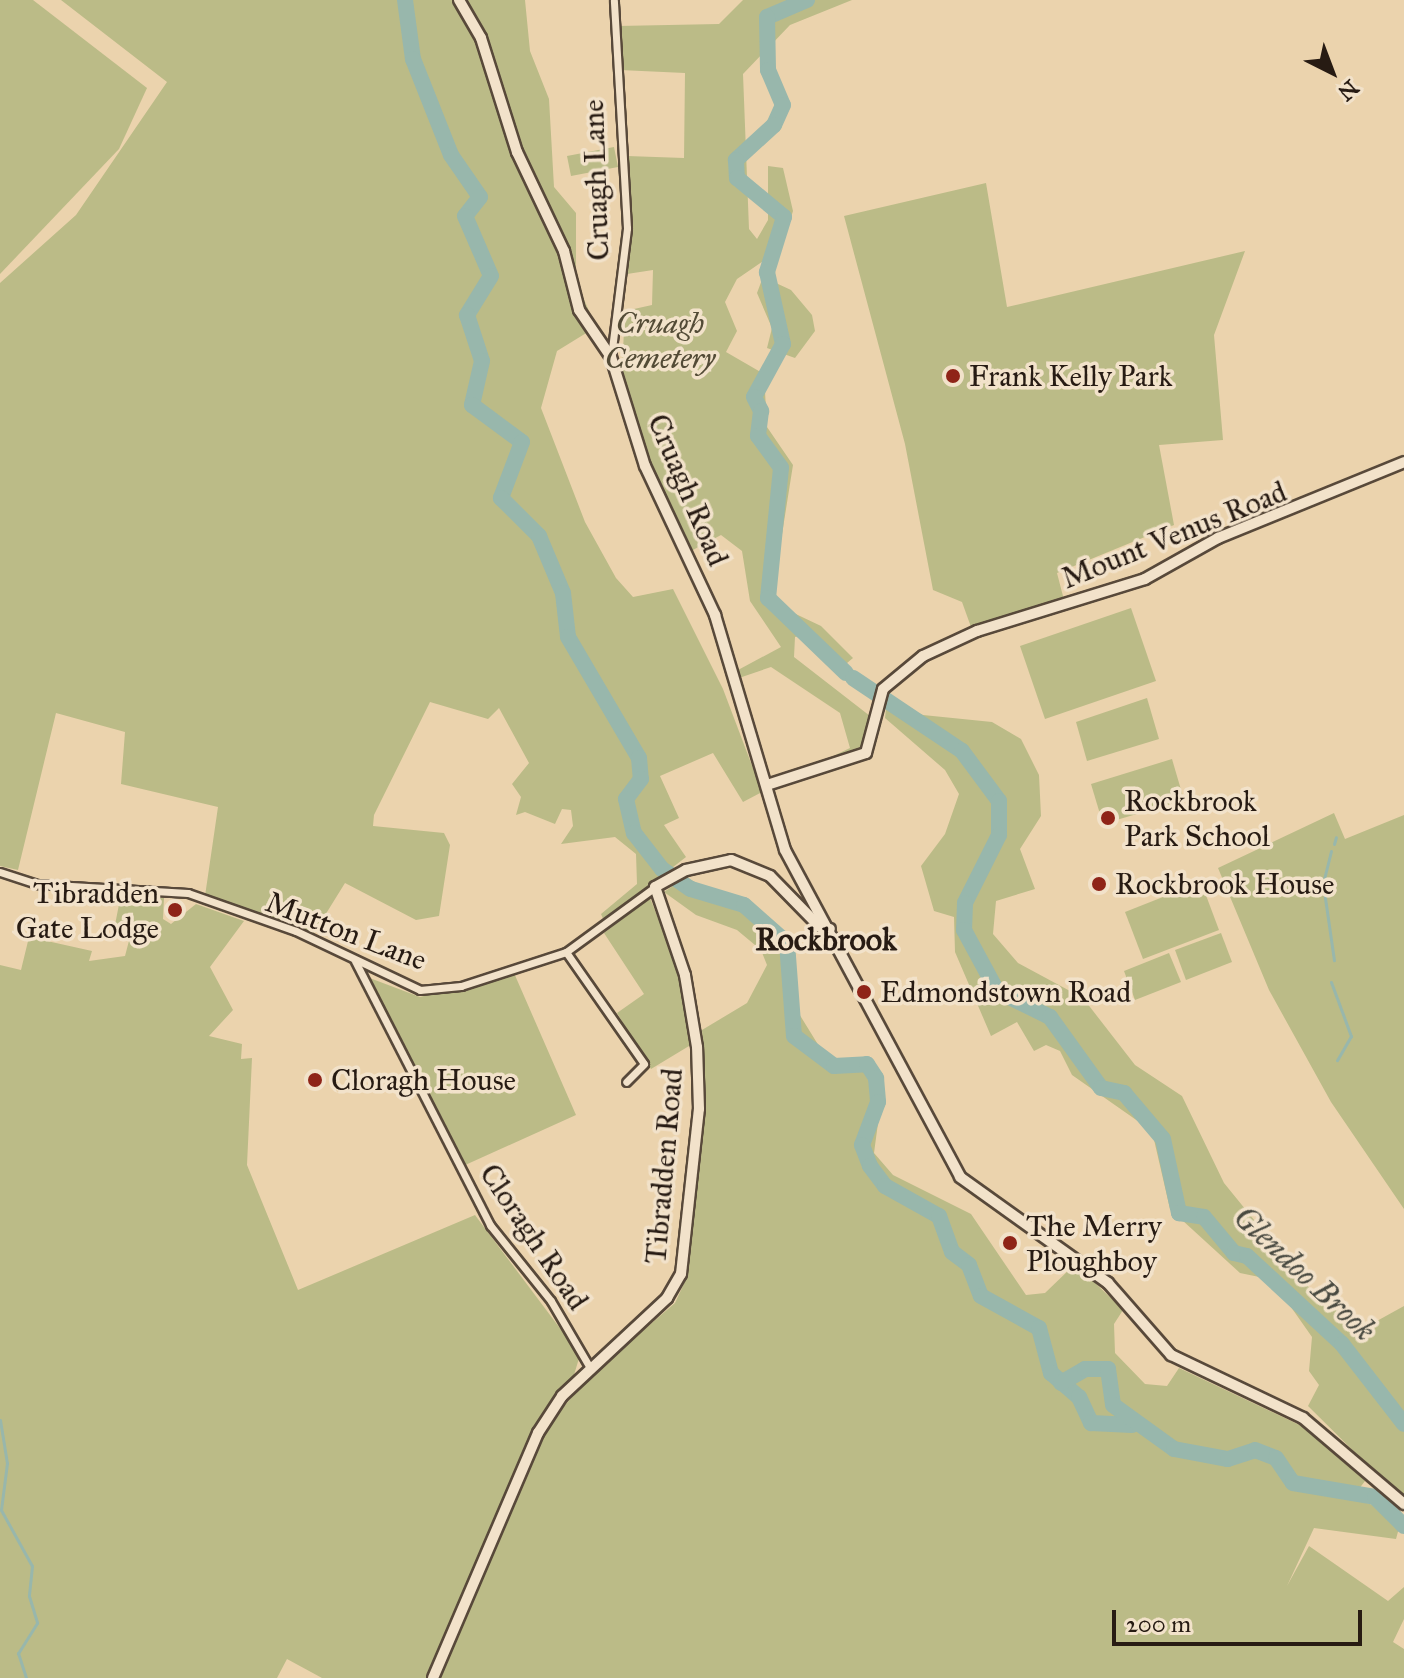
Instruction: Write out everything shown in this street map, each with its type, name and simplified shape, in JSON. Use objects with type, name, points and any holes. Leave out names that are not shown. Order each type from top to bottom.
[{"type":"main road","name":"Cruagh Road","points":[[459,0],[481,38],[517,152],[564,251],[579,310],[611,357],[645,466],[719,627],[767,785]]},
{"type":"main road","name":"Mount Venus Road","points":[[767,785],[866,753],[880,694],[899,671],[953,641],[1145,579],[1218,538],[1404,462]]},
{"type":"main road","points":[[767,785],[785,850],[830,929],[925,1121],[969,1188],[1095,1272],[1171,1355],[1303,1418],[1404,1504]]},
{"type":"main road","points":[[660,883],[686,870],[731,860],[753,867],[830,929]]},
{"type":"main road","name":"Tibradden Road","points":[[433,1678],[529,1448],[589,1366],[667,1298],[681,1274],[699,1109],[697,1047],[685,975],[660,883]]},
{"type":"street","name":"Cruagh Lane","points":[[611,357],[627,228],[614,0]]},
{"type":"street","name":"Mutton Lane","points":[[0,872],[38,884],[188,893],[296,931],[420,990],[461,986],[566,952],[660,883]]},
{"type":"street","points":[[566,952],[644,1064],[626,1082]]},
{"type":"street","name":"Cloragh Road","points":[[355,961],[490,1225],[551,1301],[589,1366]]},
{"type":"green space","points":[[0,0],[33,0],[147,88],[119,149],[0,274]]},
{"type":"green space","points":[[61,0],[525,0],[530,51],[549,99],[554,187],[576,213],[576,281],[596,327],[557,351],[541,408],[585,522],[616,578],[633,597],[673,589],[723,689],[762,792],[743,802],[713,753],[660,776],[679,818],[664,825],[686,857],[604,921],[601,914],[637,884],[636,854],[615,837],[561,844],[573,826],[571,810],[562,809],[555,824],[525,812],[516,815],[521,797],[512,784],[529,763],[499,708],[488,719],[430,702],[374,815],[373,826],[444,833],[450,845],[439,916],[416,920],[345,883],[314,933],[205,896],[218,807],[121,784],[125,732],[56,713],[18,870],[0,866],[0,283],[76,215],[167,82]]},
{"type":"green space","name":"Cruagh Cemetery","points":[[743,0],[852,0],[790,25],[743,74],[749,229],[757,239],[768,220],[768,166],[783,168],[793,211],[781,249],[737,279],[725,302],[737,331],[726,352],[764,374],[767,427],[793,465],[773,591],[781,607],[821,626],[853,658],[841,668],[803,635],[795,637],[794,657],[870,716],[865,748],[832,764],[829,758],[850,748],[840,713],[771,667],[739,678],[738,670],[781,647],[750,601],[742,551],[721,535],[691,551],[648,460],[622,370],[625,311],[652,305],[653,270],[627,274],[627,156],[684,158],[685,73],[620,70],[618,26],[719,24]]},
{"type":"green space","points":[[614,147],[618,167],[571,176],[567,156]]},
{"type":"green space","points":[[986,183],[1007,307],[1245,251],[1214,335],[1223,440],[1159,445],[1174,525],[1057,573],[1064,600],[971,627],[962,602],[933,590],[905,444],[844,216]]},
{"type":"green space","points":[[763,277],[791,290],[812,315],[815,331],[795,358],[767,348],[772,328],[757,293]]},
{"type":"green space","points":[[1131,608],[1156,681],[1045,719],[1020,646]]},
{"type":"green space","points":[[1147,698],[1159,739],[1087,761],[1076,722]]},
{"type":"green space","points":[[887,699],[923,715],[992,722],[1021,739],[1039,775],[1041,816],[1020,849],[1035,889],[996,901],[993,934],[1018,963],[1083,998],[1135,1065],[1182,1096],[1224,1183],[1312,1291],[1366,1327],[1404,1306],[1404,1501],[1308,1406],[1319,1385],[1309,1371],[1312,1337],[1279,1290],[1269,1279],[1240,1273],[1170,1209],[1152,1131],[1072,1075],[1060,1051],[1046,1045],[1034,1051],[1017,1022],[991,1036],[955,952],[954,917],[934,911],[921,866],[945,834],[959,794],[945,770],[885,718]]},
{"type":"green space","points":[[1172,759],[1184,800],[1103,824],[1091,784]]},
{"type":"green space","points":[[1334,813],[1345,839],[1404,815],[1404,1209],[1331,1102],[1269,990],[1218,868]]},
{"type":"green space","points":[[686,877],[783,932],[796,956],[793,1004],[822,1051],[835,1063],[864,1058],[883,1086],[874,1153],[893,1175],[971,1214],[1026,1295],[1045,1293],[1072,1267],[1086,1274],[1123,1310],[1114,1324],[1115,1353],[1145,1384],[1167,1386],[1179,1368],[1306,1428],[1365,1481],[1352,1498],[1382,1508],[1399,1528],[1396,1539],[1314,1528],[1287,1586],[1309,1546],[1388,1601],[1404,1587],[1404,1619],[1393,1642],[1404,1649],[1404,1678],[439,1678],[549,1424],[587,1379],[675,1303],[687,1277],[705,1094],[702,1030],[747,1003],[767,965],[761,950],[737,930],[696,915],[664,892]]},
{"type":"green space","points":[[1201,882],[1219,930],[1143,959],[1125,912]]},
{"type":"green space","points":[[164,898],[163,919],[171,924],[196,904],[244,921],[210,967],[233,1010],[209,1036],[242,1044],[241,1059],[252,1058],[247,1165],[298,1290],[475,1215],[580,1355],[574,1375],[525,1445],[427,1678],[322,1678],[287,1659],[277,1678],[0,1678],[0,965],[21,970],[29,937],[92,951],[89,961],[125,956],[131,933],[115,925],[120,899]]},
{"type":"green space","points":[[650,898],[676,963],[694,1043],[651,1069],[617,1013],[644,994],[604,933]]},
{"type":"green space","points":[[1221,933],[1232,962],[1186,980],[1175,950]]},
{"type":"green space","points":[[1169,953],[1181,982],[1135,1000],[1124,971]]},
{"type":"green space","points":[[514,973],[576,1115],[463,1166],[367,977],[420,997]]},
{"type":"waterway","points":[[405,0],[413,59],[451,155],[480,197],[465,216],[491,276],[467,315],[482,361],[472,405],[522,442],[501,498],[539,536],[563,593],[568,637],[639,758],[641,779],[626,799],[634,833],[662,869],[691,889],[744,905],[787,943],[794,1036],[834,1066],[867,1064],[876,1078],[878,1102],[862,1145],[870,1166],[885,1186],[939,1216],[952,1252],[969,1265],[981,1296],[1039,1328],[1051,1373],[1079,1397],[1091,1423],[1132,1425]]},
{"type":"waterway","name":"Glendoo Brook","points":[[807,0],[767,17],[768,70],[783,105],[774,125],[736,160],[737,178],[784,217],[767,272],[783,344],[754,397],[761,411],[758,436],[781,468],[768,598],[846,673]]},
{"type":"waterway","name":"Glendoo Brook","points":[[853,678],[962,751],[999,801],[999,835],[965,903],[964,930],[997,991],[1050,1017],[1101,1088],[1124,1093],[1163,1139],[1179,1213],[1204,1217],[1234,1253],[1247,1256],[1342,1344],[1404,1424]]},
{"type":"waterway","points":[[1334,844],[1336,837]]},
{"type":"waterway","points":[[1331,851],[1323,884],[1334,960]]},
{"type":"waterway","points":[[1331,982],[1351,1036],[1337,1060]]},
{"type":"waterway","points":[[1061,1383],[1085,1369],[1108,1369],[1113,1405],[1174,1449],[1228,1459],[1255,1450],[1276,1458],[1293,1483],[1375,1497],[1404,1526]]},
{"type":"waterway","points":[[0,1420],[7,1463],[1,1510],[32,1566],[29,1596],[37,1623],[18,1653],[26,1678]]},
{"type":"place","name":"Frank Kelly Park","points":[[953,376]]},
{"type":"place","name":"Rockbrook Park School","points":[[1108,818]]},
{"type":"place","name":"Rockbrook House","points":[[1099,884]]},
{"type":"place","name":"Tibradden Gate Lodge","points":[[175,910]]},
{"type":"place","name":"Edmondstown Road","points":[[864,992]]},
{"type":"place","name":"Cloragh House","points":[[315,1080]]},
{"type":"place","name":"The Merry Ploughboy","points":[[1010,1243]]},
{"type":"district","name":"Rockbrook","points":[[826,940]]}]
